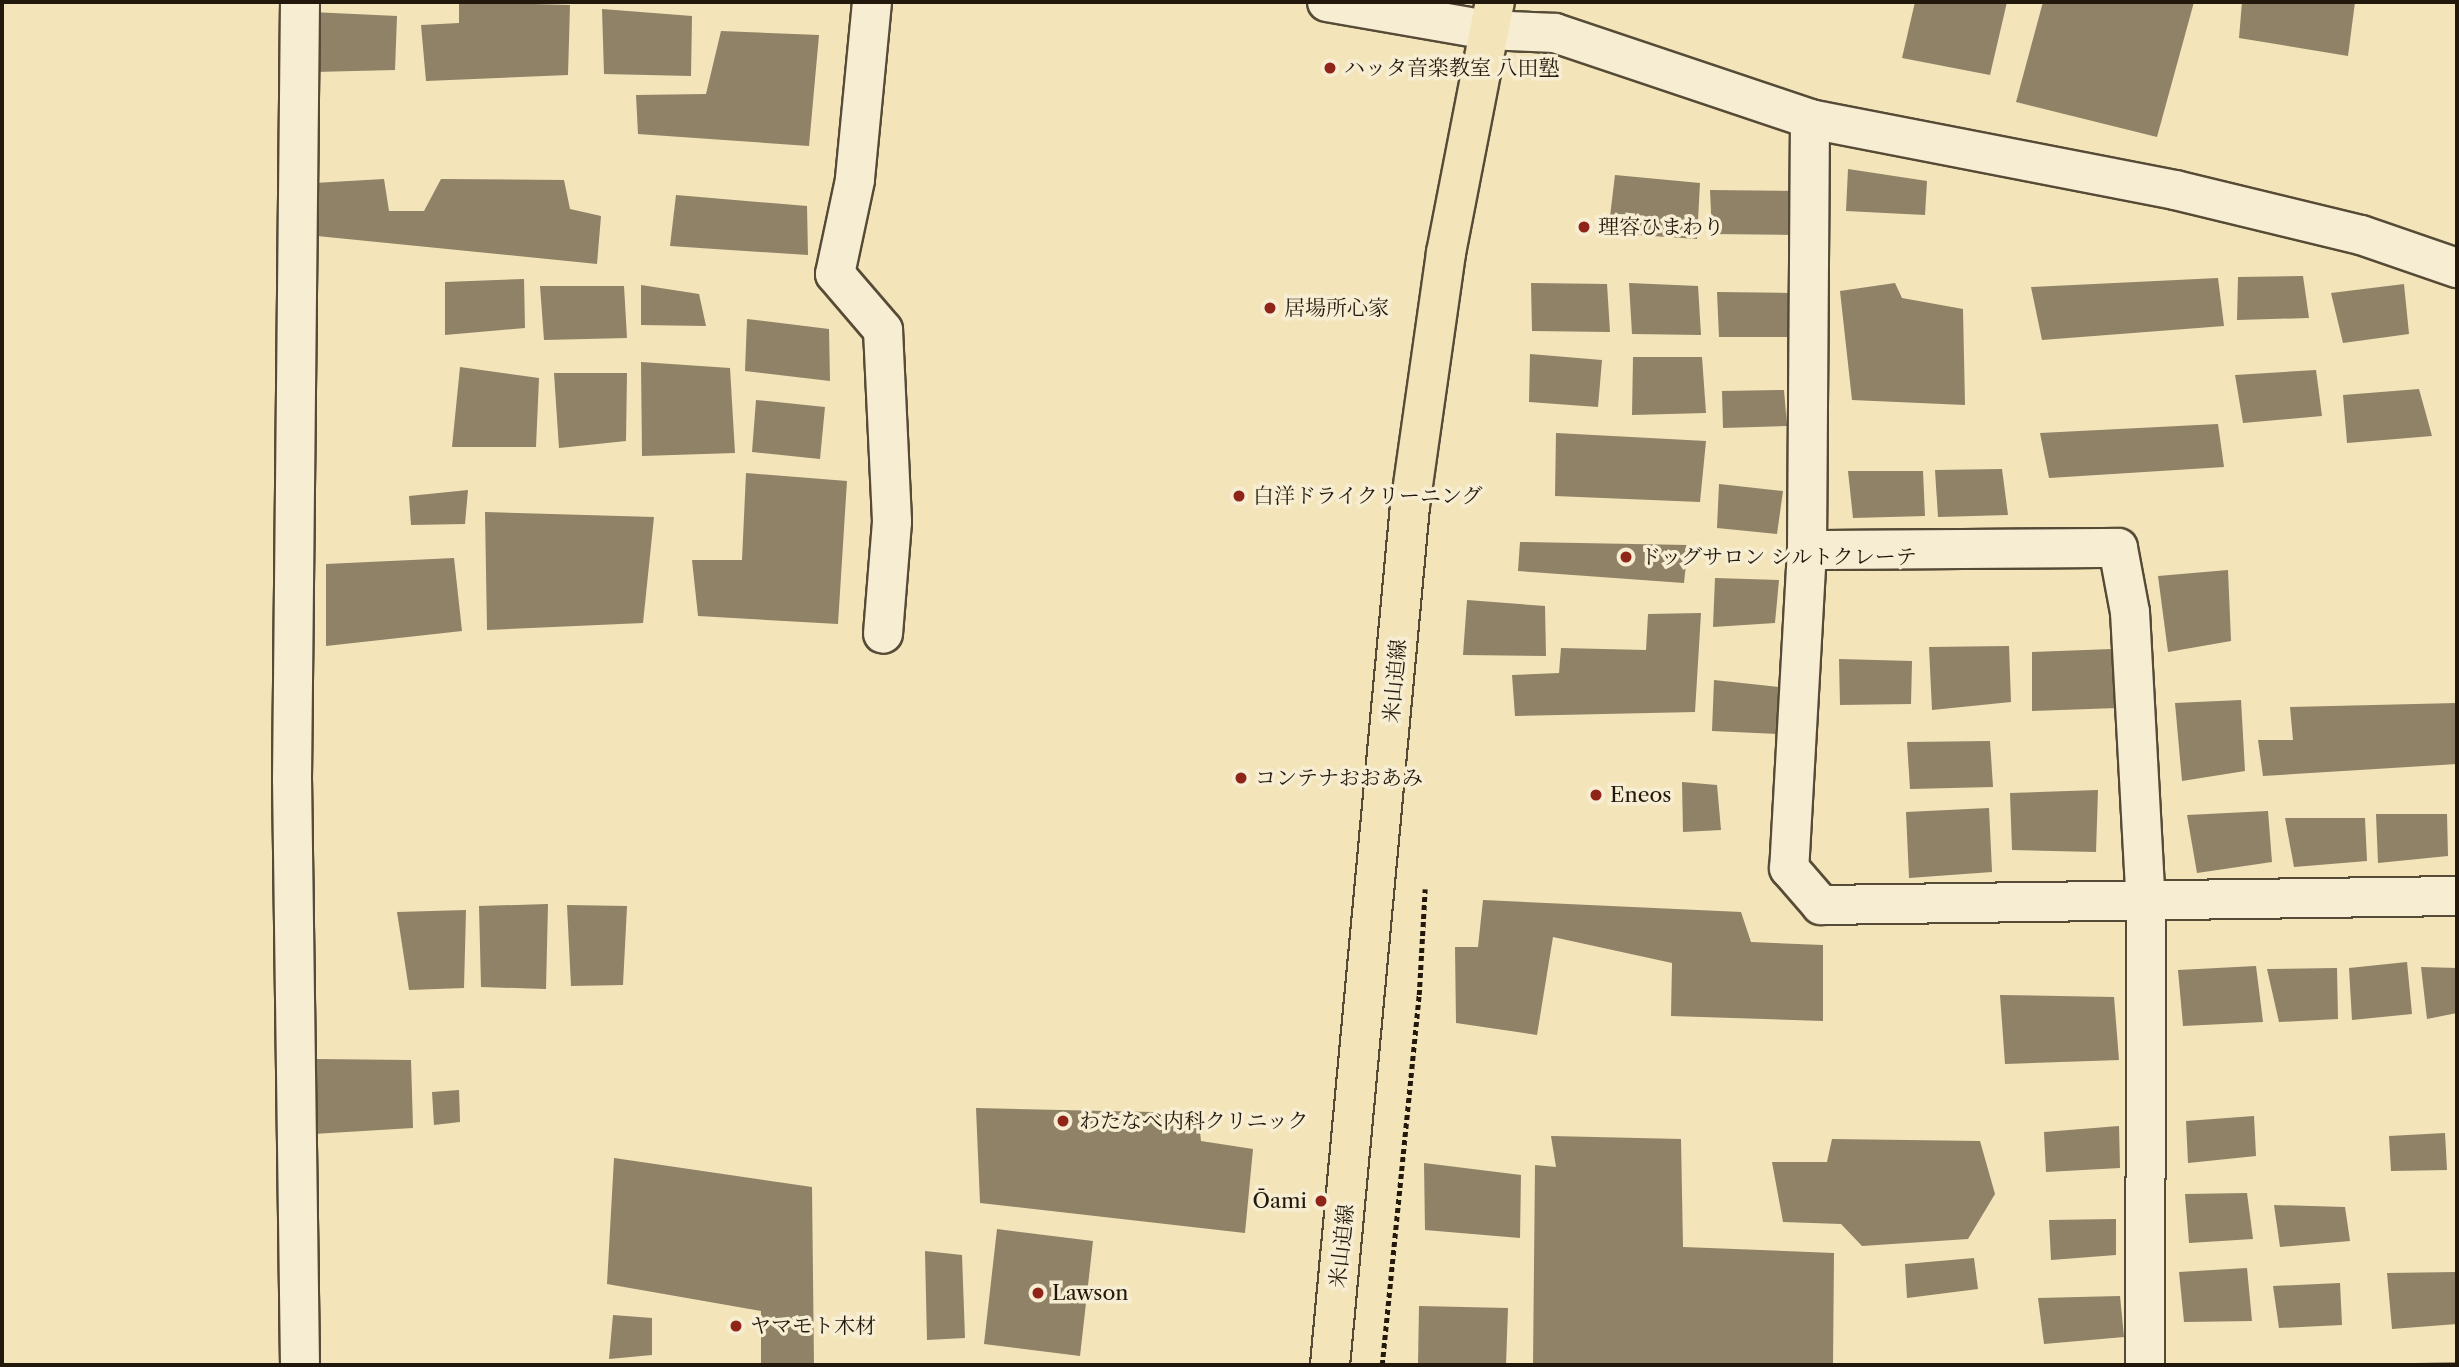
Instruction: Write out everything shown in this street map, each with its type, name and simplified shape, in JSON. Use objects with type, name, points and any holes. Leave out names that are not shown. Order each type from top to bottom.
[{"type":"main road","name":"米山迫線","points":[[1330,1365],[1410,506],[1428,360],[1491,16]]},
{"type":"street","points":[[300,2],[292,779],[300,1365]]},
{"type":"street","points":[[872,2],[855,180],[835,274],[883,330],[892,522],[883,634]]},
{"type":"street","points":[[1327,2],[1491,16],[1555,33],[1810,119],[2175,190],[2361,235],[2457,268]]},
{"type":"street","points":[[1810,119],[1807,550],[1789,868],[1821,905],[2146,903],[2457,896]]},
{"type":"street","points":[[1807,550],[2118,548],[2130,612],[2146,903],[2145,1365]]},
{"type":"path","points":[[1382,1365],[1419,995],[1425,884]]},
{"type":"building","points":[[459,2],[570,5],[568,75],[426,81],[421,25],[459,23]]},
{"type":"building","points":[[1915,2],[2007,2],[1990,75],[1902,58]]},
{"type":"building","points":[[2043,2],[2194,2],[2157,137],[2016,102]]},
{"type":"building","points":[[2242,2],[2355,2],[2348,56],[2239,38]]},
{"type":"building","points":[[602,9],[692,16],[691,76],[604,74]]},
{"type":"building","points":[[311,12],[397,16],[395,70],[314,72]]},
{"type":"building","points":[[721,31],[819,35],[809,146],[638,134],[636,95],[706,94]]},
{"type":"building","points":[[1848,169],[1927,181],[1925,215],[1846,211]]},
{"type":"building","points":[[1615,175],[1700,183],[1697,239],[1608,233]]},
{"type":"building","points":[[384,179],[389,211],[424,211],[441,179],[564,180],[570,209],[601,216],[597,264],[317,236],[314,183]]},
{"type":"building","points":[[1710,190],[1800,191],[1794,235],[1712,234]]},
{"type":"building","points":[[676,195],[807,206],[808,255],[670,246]]},
{"type":"building","points":[[2303,276],[2309,318],[2237,320],[2238,277]]},
{"type":"building","points":[[2218,278],[2224,326],[2042,340],[2031,287]]},
{"type":"building","points":[[524,279],[525,328],[445,335],[445,282]]},
{"type":"building","points":[[1531,283],[1607,284],[1610,332],[1532,331]]},
{"type":"building","points":[[1629,283],[1698,286],[1701,335],[1632,334]]},
{"type":"building","points":[[1895,283],[1902,298],[1963,309],[1965,405],[1852,400],[1840,291]]},
{"type":"building","points":[[2404,284],[2409,334],[2343,343],[2331,293]]},
{"type":"building","points":[[641,285],[699,294],[706,326],[641,325]]},
{"type":"building","points":[[540,286],[624,286],[627,338],[544,340]]},
{"type":"building","points":[[1717,292],[1791,293],[1790,337],[1719,337]]},
{"type":"building","points":[[747,319],[829,329],[830,381],[745,371]]},
{"type":"building","points":[[1530,354],[1602,360],[1598,407],[1529,402]]},
{"type":"building","points":[[1633,357],[1702,357],[1706,413],[1632,415]]},
{"type":"building","points":[[641,362],[730,368],[735,453],[642,456]]},
{"type":"building","points":[[460,367],[539,378],[536,447],[452,447]]},
{"type":"building","points":[[2316,370],[2322,416],[2243,423],[2235,375]]},
{"type":"building","points":[[554,373],[627,373],[626,441],[559,448]]},
{"type":"building","points":[[2419,389],[2432,436],[2347,443],[2343,395]]},
{"type":"building","points":[[1784,390],[1787,426],[1723,428],[1722,391]]},
{"type":"building","points":[[756,400],[825,407],[820,459],[752,452]]},
{"type":"building","points":[[2218,424],[2224,467],[2049,478],[2040,433]]},
{"type":"building","points":[[1556,433],[1706,441],[1700,502],[1555,496]]},
{"type":"building","points":[[2002,469],[2008,515],[1938,517],[1935,470]]},
{"type":"building","points":[[1848,471],[1923,471],[1925,516],[1853,518]]},
{"type":"building","points":[[746,473],[847,481],[838,624],[698,616],[692,560],[742,560]]},
{"type":"building","points":[[1719,484],[1783,491],[1777,534],[1717,528]]},
{"type":"building","points":[[468,490],[465,524],[411,525],[409,496]]},
{"type":"building","points":[[485,512],[654,517],[643,623],[487,630]]},
{"type":"building","points":[[1520,542],[1688,545],[1684,583],[1518,571]]},
{"type":"building","points":[[454,558],[462,631],[326,646],[326,564]]},
{"type":"building","points":[[2228,570],[2231,641],[2168,652],[2158,576]]},
{"type":"building","points":[[1715,578],[1779,580],[1775,623],[1713,627]]},
{"type":"building","points":[[1467,600],[1545,606],[1546,656],[1463,655]]},
{"type":"building","points":[[1701,613],[1695,712],[1515,716],[1512,675],[1559,673],[1561,648],[1646,650],[1648,614]]},
{"type":"building","points":[[2009,646],[2011,702],[1932,710],[1929,647]]},
{"type":"building","points":[[2112,649],[2118,708],[2032,711],[2032,652]]},
{"type":"building","points":[[1839,659],[1912,661],[1911,704],[1840,705]]},
{"type":"building","points":[[1714,680],[1779,687],[1778,734],[1712,731]]},
{"type":"building","points":[[2241,700],[2245,771],[2182,781],[2175,703]]},
{"type":"building","points":[[2457,703],[2457,764],[2263,776],[2258,740],[2293,740],[2290,707]]},
{"type":"building","points":[[1990,741],[1993,787],[1910,789],[1907,742]]},
{"type":"building","points":[[1682,782],[1717,785],[1721,830],[1683,832]]},
{"type":"building","points":[[2098,790],[2096,852],[2012,850],[2010,793]]},
{"type":"building","points":[[1989,808],[1992,872],[1909,878],[1906,812]]},
{"type":"building","points":[[2268,811],[2272,862],[2197,873],[2187,815]]},
{"type":"building","points":[[2376,814],[2447,814],[2448,856],[2378,863]]},
{"type":"building","points":[[2285,818],[2365,818],[2367,861],[2294,867]]},
{"type":"building","points":[[1483,900],[1741,912],[1751,942],[1823,945],[1823,1021],[1671,1016],[1672,963],[1553,937],[1537,1035],[1456,1023],[1455,947],[1478,947]]},
{"type":"building","points":[[548,904],[546,989],[481,987],[479,906]]},
{"type":"building","points":[[567,905],[627,906],[623,985],[571,986]]},
{"type":"building","points":[[466,910],[464,988],[409,990],[397,912]]},
{"type":"building","points":[[2407,962],[2412,1014],[2352,1020],[2349,968]]},
{"type":"building","points":[[2256,966],[2263,1022],[2183,1026],[2178,970]]},
{"type":"building","points":[[2421,967],[2457,968],[2457,1013],[2427,1019]]},
{"type":"building","points":[[2337,968],[2338,1019],[2279,1022],[2267,969]]},
{"type":"building","points":[[2000,995],[2114,997],[2119,1060],[2005,1064]]},
{"type":"building","points":[[315,1059],[411,1060],[413,1128],[313,1134]]},
{"type":"building","points":[[459,1090],[460,1122],[434,1125],[432,1092]]},
{"type":"building","points":[[976,1108],[1198,1113],[1201,1141],[1253,1149],[1245,1233],[980,1203]]},
{"type":"building","points":[[2254,1116],[2256,1156],[2188,1163],[2186,1121]]},
{"type":"building","points":[[2119,1126],[2120,1168],[2046,1172],[2044,1132]]},
{"type":"building","points":[[2445,1133],[2447,1170],[2391,1171],[2389,1136]]},
{"type":"building","points":[[1551,1136],[1681,1139],[1683,1247],[1834,1253],[1833,1365],[1533,1365],[1535,1165],[1556,1167]]},
{"type":"building","points":[[1832,1139],[1980,1141],[1995,1194],[1968,1239],[1862,1246],[1841,1224],[1783,1222],[1772,1162],[1827,1162]]},
{"type":"building","points":[[614,1158],[812,1187],[814,1365],[761,1365],[761,1311],[607,1284]]},
{"type":"building","points":[[1424,1163],[1521,1175],[1520,1238],[1425,1230]]},
{"type":"building","points":[[2247,1193],[2253,1239],[2189,1243],[2185,1194]]},
{"type":"building","points":[[2274,1205],[2345,1207],[2350,1241],[2280,1247]]},
{"type":"building","points":[[2116,1219],[2116,1255],[2051,1260],[2049,1220]]},
{"type":"building","name":"Lawson","points":[[997,1229],[1093,1241],[1080,1356],[984,1344]]},
{"type":"building","points":[[925,1251],[962,1255],[965,1338],[927,1340]]},
{"type":"building","points":[[1974,1258],[1978,1289],[1907,1298],[1905,1264]]},
{"type":"building","points":[[2247,1268],[2252,1321],[2184,1322],[2179,1272]]},
{"type":"building","points":[[2457,1272],[2457,1324],[2392,1329],[2387,1273]]},
{"type":"building","points":[[2340,1283],[2342,1325],[2279,1328],[2273,1286]]},
{"type":"building","points":[[2120,1296],[2124,1337],[2044,1344],[2038,1298]]},
{"type":"building","points":[[1419,1306],[1508,1308],[1506,1365],[1418,1365]]},
{"type":"building","points":[[613,1315],[652,1318],[652,1355],[609,1359]]},
{"type":"building","points":[[2457,1362],[2457,1365],[2415,1365],[2415,1363]]},
{"type":"place","name":"ハッタ音楽教室 八田塾","points":[[1330,68]]},
{"type":"place","name":"理容ひまわり","points":[[1584,227]]},
{"type":"place","name":"居場所心家","points":[[1270,308]]},
{"type":"place","name":"白洋ドライクリーニング","points":[[1239,496]]},
{"type":"place","name":"ドッグサロン シルトクレーテ","points":[[1626,557]]},
{"type":"place","name":"コンテナおおあみ","points":[[1241,778]]},
{"type":"place","name":"Eneos","points":[[1596,795]]},
{"type":"place","name":"わたなべ内科クリニック","points":[[1063,1121]]},
{"type":"place","name":"Ōami","points":[[1321,1201]]},
{"type":"place","name":"Lawson","points":[[1038,1293]]},
{"type":"place","name":"ヤマモト木材","points":[[736,1326]]}]
